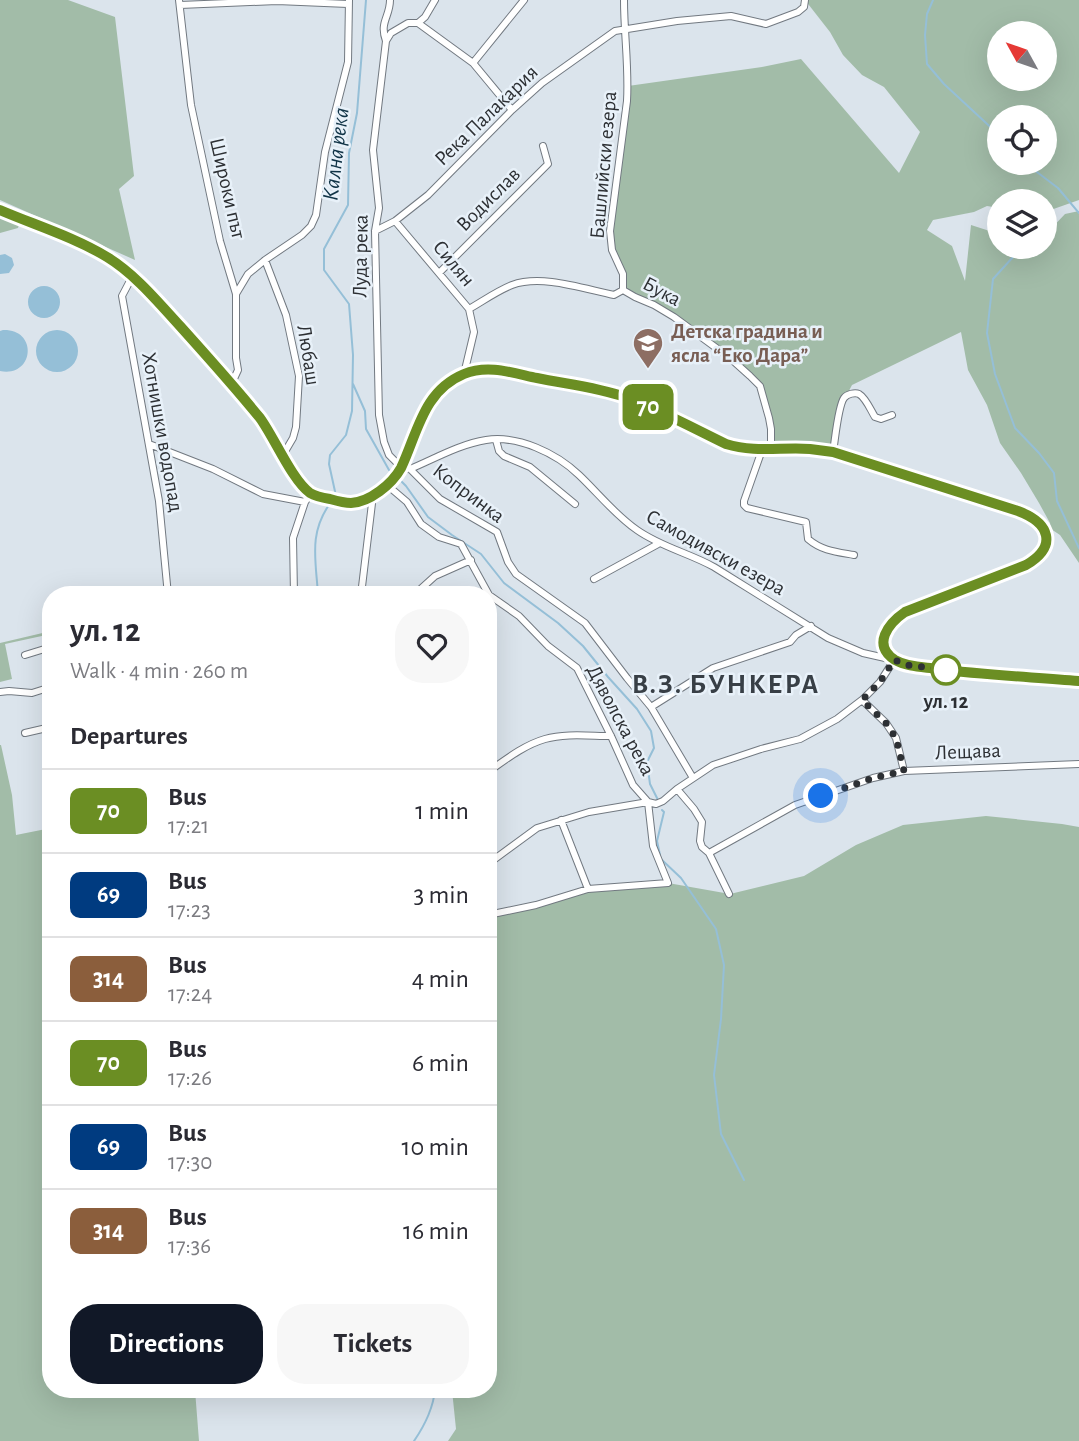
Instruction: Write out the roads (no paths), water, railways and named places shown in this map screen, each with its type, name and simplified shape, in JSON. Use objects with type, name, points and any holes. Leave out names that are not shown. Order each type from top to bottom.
[{"type":"street","name":"Луда река","points":[[390,0],[382,31],[386,41],[373,150],[379,208],[375,231],[379,415],[384,442],[390,455],[401,467]]},
{"type":"street","points":[[418,23],[435,0]]},
{"type":"street","points":[[473,63],[524,0]]},
{"type":"street","name":"Башлийски езера","points":[[622,290],[622,274],[612,250],[610,231],[628,86],[624,0]]},
{"type":"street","name":"Река Палакария","points":[[375,231],[395,221],[428,195],[542,83],[615,31],[731,16],[766,24],[798,12],[806,1]]},
{"type":"street","points":[[179,2],[349,2],[348,62],[325,152],[316,215],[302,236],[248,274],[236,294]]},
{"type":"street","name":"Широки път","points":[[179,2],[191,105],[220,241],[236,294],[238,370],[232,383]]},
{"type":"street","points":[[386,41],[391,33],[408,23],[418,23],[473,63],[512,110]]},
{"type":"street","name":"Водислав","points":[[439,273],[548,164],[543,146]]},
{"type":"street","points":[[0,211],[87,246],[132,277],[232,383],[265,425],[308,497],[293,538],[294,586]]},
{"type":"street","name":"Силян","points":[[395,221],[469,309],[474,332],[464,374]]},
{"type":"street","name":"Любаш","points":[[265,260],[286,315],[299,376],[296,426],[293,438],[283,455]]},
{"type":"street","name":"Хотнишки водопад","points":[[132,277],[122,296],[159,501],[168,586]]},
{"type":"street","name":"Бука","points":[[469,309],[512,285],[546,281],[614,295],[622,290],[654,305],[730,358],[760,386],[771,429],[766,450]]},
{"type":"street","points":[[149,444],[213,469],[263,494],[352,503],[365,500],[387,485],[401,467],[426,409],[450,382],[464,374],[477,370],[501,370],[608,392],[726,444],[747,450],[810,449],[833,452],[1018,511],[1035,519],[1042,525],[1045,544],[1043,551],[1036,558],[1026,565],[905,612],[896,618],[885,632],[884,639],[888,653],[894,660],[908,665],[1079,681]]},
{"type":"street","points":[[833,452],[841,406],[845,397],[851,393],[862,396],[875,417],[881,419],[892,415]]},
{"type":"street","points":[[496,440],[499,452],[530,467],[575,504]]},
{"type":"street","name":"Самодивски езера","points":[[411,469],[482,441],[496,440],[531,446],[557,458],[577,473],[634,528],[658,544],[702,560],[828,638],[863,653],[894,660]]},
{"type":"street","points":[[766,450],[744,505],[806,522],[808,539],[817,546],[824,550],[854,555]]},
{"type":"street","name":"Копринка","points":[[401,467],[411,469],[440,499],[497,532],[508,562],[516,574],[585,623],[651,707],[693,778]]},
{"type":"street","name":"Дяволска река","points":[[387,485],[407,502],[421,524],[439,537],[461,544],[484,586]]},
{"type":"street","points":[[362,586],[373,495]]},
{"type":"street","points":[[594,579],[658,544]]},
{"type":"street","points":[[424,586],[435,576],[471,560]]},
{"type":"street","name":"Дяволска река","points":[[497,601],[519,616],[548,646],[577,668],[633,785],[648,802],[653,846],[668,883],[588,889]]},
{"type":"street","points":[[651,707],[713,668],[790,642],[811,626]]},
{"type":"street","points":[[25,655],[42,650]]},
{"type":"street","points":[[497,857],[537,828],[589,812],[648,802],[656,804],[713,765],[800,739],[837,719],[862,700],[880,682],[894,660]]},
{"type":"street","points":[[0,692],[32,693],[42,690]]},
{"type":"street","points":[[862,700],[886,723],[896,738],[904,771]]},
{"type":"street","points":[[24,733],[42,729]]},
{"type":"street","points":[[497,766],[544,739],[563,736],[611,736]]},
{"type":"street","name":"Лещава","points":[[709,853],[795,805],[873,778],[904,771],[1079,764]]},
{"type":"street","points":[[677,789],[702,822],[702,848],[709,853],[729,894]]},
{"type":"street","points":[[497,913],[536,905],[588,889],[561,820]]},
{"type":"water","points":[[5,254],[12,258],[14,265],[9,273],[0,274],[0,255]]},
{"type":"water","points":[[44,286],[55,291],[60,302],[55,313],[44,318],[33,313],[28,302],[33,291]]},
{"type":"water","points":[[57,330],[72,336],[78,351],[72,366],[57,372],[42,366],[36,351],[42,336]]},
{"type":"water","points":[[0,331],[15,332],[27,344],[25,361],[11,371],[0,371]]},
{"type":"waterway","name":"Кална река","points":[[334,498],[336,496],[329,464],[330,455],[346,435],[352,411],[353,355],[349,304],[324,270],[324,249],[348,205],[349,153],[357,113],[366,0]]},
{"type":"waterway","points":[[933,0],[927,14],[925,35],[927,64],[944,84],[987,124]]},
{"type":"waterway","points":[[1041,175],[1058,188],[1079,213]]},
{"type":"waterway","points":[[1011,259],[993,279],[987,333],[995,374],[1015,428],[1054,473],[1057,501],[1079,548]]},
{"type":"waterway","points":[[353,384],[365,411],[366,429],[393,473]]},
{"type":"waterway","points":[[397,477],[428,517],[481,554],[504,583],[558,623],[583,646],[637,709],[651,731],[654,748],[647,762],[650,784],[658,800]]},
{"type":"waterway","points":[[317,586],[316,536],[331,502]]},
{"type":"waterway","points":[[660,855],[657,841],[664,812],[662,810]]},
{"type":"waterway","points":[[662,860],[681,878],[716,929],[724,965],[714,1075],[721,1134],[744,1180]]},
{"type":"waterway","points":[[414,1441],[428,1417],[433,1398]]},
{"type":"place","name":"Детска градина и ясла “Еко Дара”","points":[[648,370]]},
{"type":"place","name":"ул. 12","points":[[946,670]]},
{"type":"district","name":"В.З. БУНКЕРА","points":[[726,683]]}]
